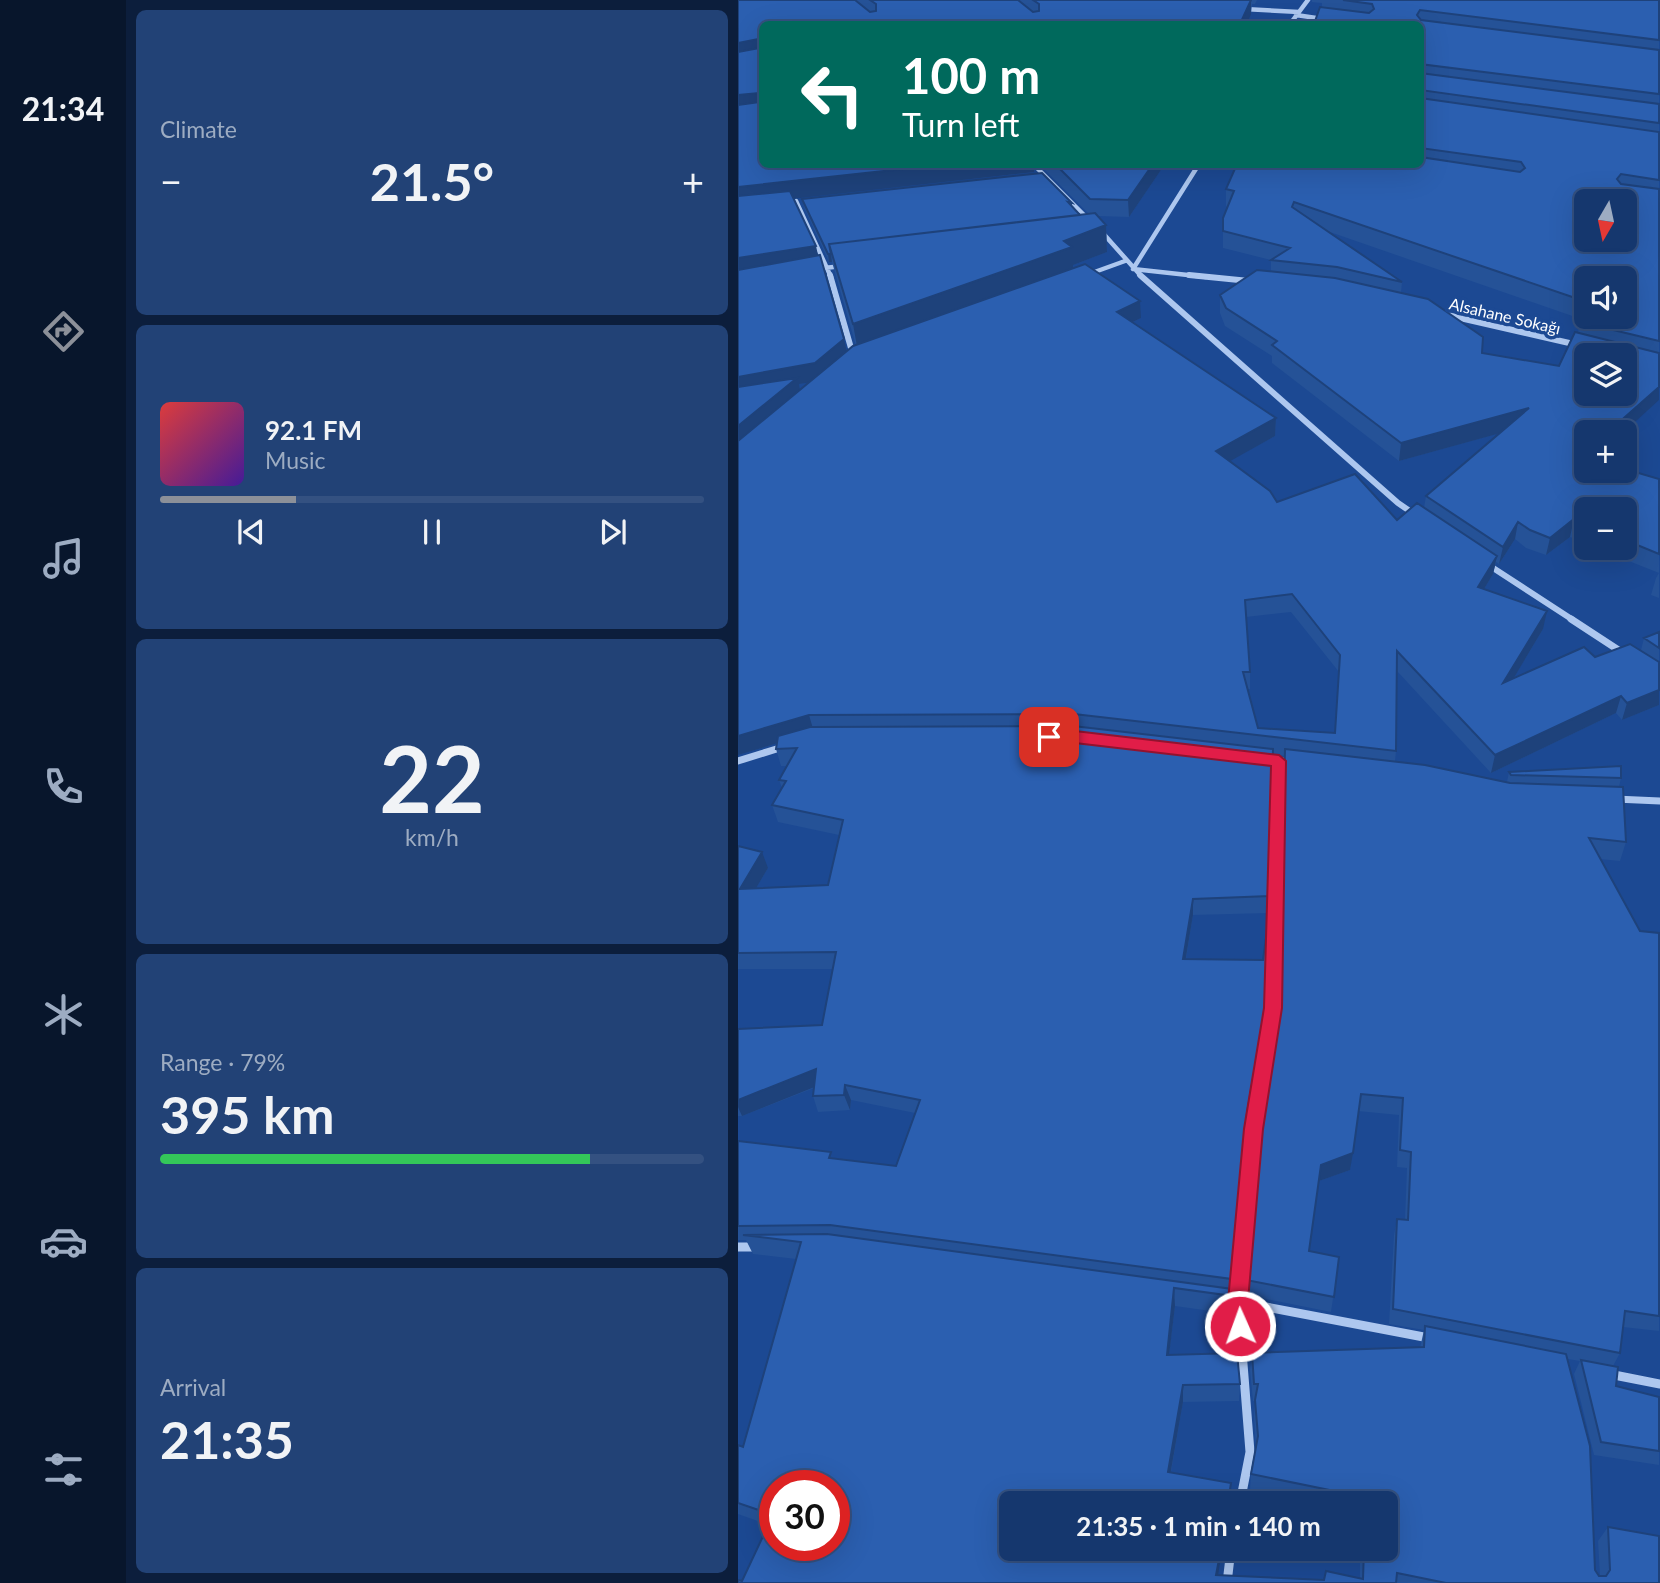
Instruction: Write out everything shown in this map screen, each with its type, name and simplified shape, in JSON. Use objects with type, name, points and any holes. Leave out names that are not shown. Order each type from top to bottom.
[{"type":"street","points":[[1292,21],[1308,0]]},
{"type":"street","points":[[1232,8],[1332,20]]},
{"type":"street","points":[[1037,168],[1104,234],[1133,269],[1398,503],[1419,517]]},
{"type":"street","points":[[1133,269],[1196,168]]},
{"type":"street","points":[[1030,177],[1044,176]]},
{"type":"street","points":[[785,203],[810,200]]},
{"type":"street","points":[[796,201],[828,267],[854,359],[867,355]]},
{"type":"street","points":[[1090,235],[1104,234]]},
{"type":"street","points":[[1086,275],[1125,261]]},
{"type":"street","points":[[802,272],[856,264]]},
{"type":"street","points":[[1133,269],[1254,281]]},
{"type":"street","name":"Alsahane Sokağı","points":[[1443,314],[1574,344]]},
{"type":"street","points":[[1484,562],[1626,655]]},
{"type":"street","points":[[738,761],[789,746]]},
{"type":"street","points":[[1251,758],[1305,764]]},
{"type":"street","points":[[1242,1491],[1250,1452],[1238,1301],[1253,1129],[1273,1008],[1279,761]]},
{"type":"street","points":[[1604,799],[1660,801]]},
{"type":"street","points":[[738,1247],[766,1247]]},
{"type":"street","points":[[1211,1297],[1445,1341]]},
{"type":"street","points":[[1591,1371],[1660,1384]]},
{"type":"street","points":[[1227,1583],[1230,1561]]},
{"type":"building","points":[[738,0],[855,0],[870,12],[876,11],[876,4],[870,0],[1018,0],[1033,12],[1039,11],[1039,4],[1033,0],[1251,0],[1241,21],[759,21],[759,40],[738,43]]},
{"type":"building","points":[[1343,0],[1659,0],[1659,40],[1420,10],[1417,15],[1421,20],[1659,50],[1659,94],[1424,65],[1424,21],[1315,21],[1320,7],[1369,13],[1374,9],[1372,4]]},
{"type":"building","points":[[759,48],[759,93],[738,95],[738,52]]},
{"type":"building","points":[[1424,74],[1659,104],[1659,123],[1424,91]]},
{"type":"building","points":[[1424,99],[1659,132],[1659,180],[1621,174],[1617,179],[1621,184],[1659,189],[1659,341],[1609,329],[1637,329],[1637,266],[1574,266],[1574,298],[1294,202],[1292,207],[1402,282],[1337,267],[1271,260],[1290,248],[1223,231],[1223,218],[1234,191],[1226,189],[1235,168],[1424,168],[1424,158],[1520,172],[1525,168],[1521,162],[1424,149]]},
{"type":"building","points":[[759,102],[759,168],[911,168],[738,187],[738,105]]},
{"type":"building","points":[[1059,168],[1150,168],[1128,200],[1090,199]]},
{"type":"building","points":[[1042,173],[1072,203],[1068,202],[1080,215],[829,244],[831,254],[828,254],[802,199]]},
{"type":"building","points":[[790,191],[816,246],[738,258],[738,196]]},
{"type":"building","points":[[1095,213],[1106,225],[1064,241],[1072,247],[853,324],[829,244]]},
{"type":"building","points":[[820,255],[844,339],[815,363],[738,377],[738,270]]},
{"type":"building","points":[[1085,264],[1140,301],[1117,312],[1276,418],[1216,451],[1270,491],[1277,502],[1355,474],[1397,520],[1417,503],[1497,556],[1478,587],[1547,611],[1503,683],[1584,647],[1595,657],[1630,644],[1659,662],[1659,690],[1627,703],[1621,696],[1495,755],[1397,651],[1396,751],[1074,714],[809,715],[738,736],[738,441],[853,346]],"holes":[[[1292,594],[1340,655],[1335,733],[1258,728],[1243,672],[1250,672],[1245,600]]]},
{"type":"building","points":[[1257,270],[1335,278],[1428,299],[1483,337],[1482,353],[1559,366],[1575,332],[1619,343],[1574,343],[1574,406],[1637,406],[1637,348],[1659,353],[1659,387],[1622,420],[1574,420],[1574,483],[1637,483],[1637,473],[1659,479],[1659,554],[1637,545],[1637,497],[1574,497],[1574,519],[1550,538],[1518,522],[1503,547],[1426,496],[1529,408],[1401,443],[1272,345],[1277,341],[1226,308],[1220,295]]},
{"type":"building","points":[[797,378],[738,426],[738,387]]},
{"type":"building","points":[[1659,632],[1659,648],[1644,638]]},
{"type":"building","points":[[1073,726],[1273,749],[1270,896],[1193,899],[1183,959],[1263,960],[1270,908],[1268,991],[1247,1113],[1232,1279],[830,1225],[738,1226],[738,1141],[831,1152],[829,1158],[896,1166],[920,1100],[845,1085],[844,1095],[813,1096],[816,1069],[738,1100],[738,1029],[822,1025],[836,952],[738,953],[738,846],[762,852],[740,889],[828,885],[843,820],[772,805],[786,781],[779,780],[797,748],[776,749],[778,736],[810,727]]},
{"type":"building","points":[[1285,749],[1425,765],[1510,783],[1623,787],[1626,842],[1589,838],[1640,931],[1659,933],[1659,1316],[1625,1311],[1620,1353],[1393,1309],[1397,1219],[1408,1220],[1411,1152],[1400,1150],[1403,1098],[1361,1094],[1353,1153],[1321,1165],[1309,1251],[1339,1257],[1334,1297],[1246,1280],[1261,1113],[1280,990]]},
{"type":"building","points":[[1621,766],[1621,778],[1511,775],[1509,772]]},
{"type":"building","points":[[827,1234],[1232,1289],[1233,1296],[1174,1288],[1167,1355],[1237,1353],[1240,1384],[1183,1385],[1168,1472],[1231,1483],[1230,1491],[999,1491],[999,1561],[1219,1561],[1216,1575],[1324,1580],[1326,1571],[1363,1579],[1364,1561],[1398,1561],[1398,1491],[1335,1491],[1251,1474],[1258,1436],[1255,1400],[1258,1384],[1254,1384],[1252,1353],[1424,1347],[1425,1326],[1566,1354],[1590,1446],[1595,1570],[1599,1576],[1606,1576],[1610,1570],[1608,1527],[1659,1536],[1659,1583],[1446,1583],[1397,1573],[1396,1583],[738,1583],[738,1580],[742,1581],[759,1545],[759,1561],[850,1561],[850,1470],[759,1470],[759,1510],[738,1503],[738,1445],[743,1447],[801,1242],[743,1235]]},
{"type":"building","points":[[1581,1360],[1618,1367],[1616,1386],[1659,1397],[1659,1451],[1601,1442]]},
{"type":"route","points":[[1049,737],[1075,737],[1279,761],[1273,1008],[1253,1129],[1238,1301],[1240,1326]]}]
